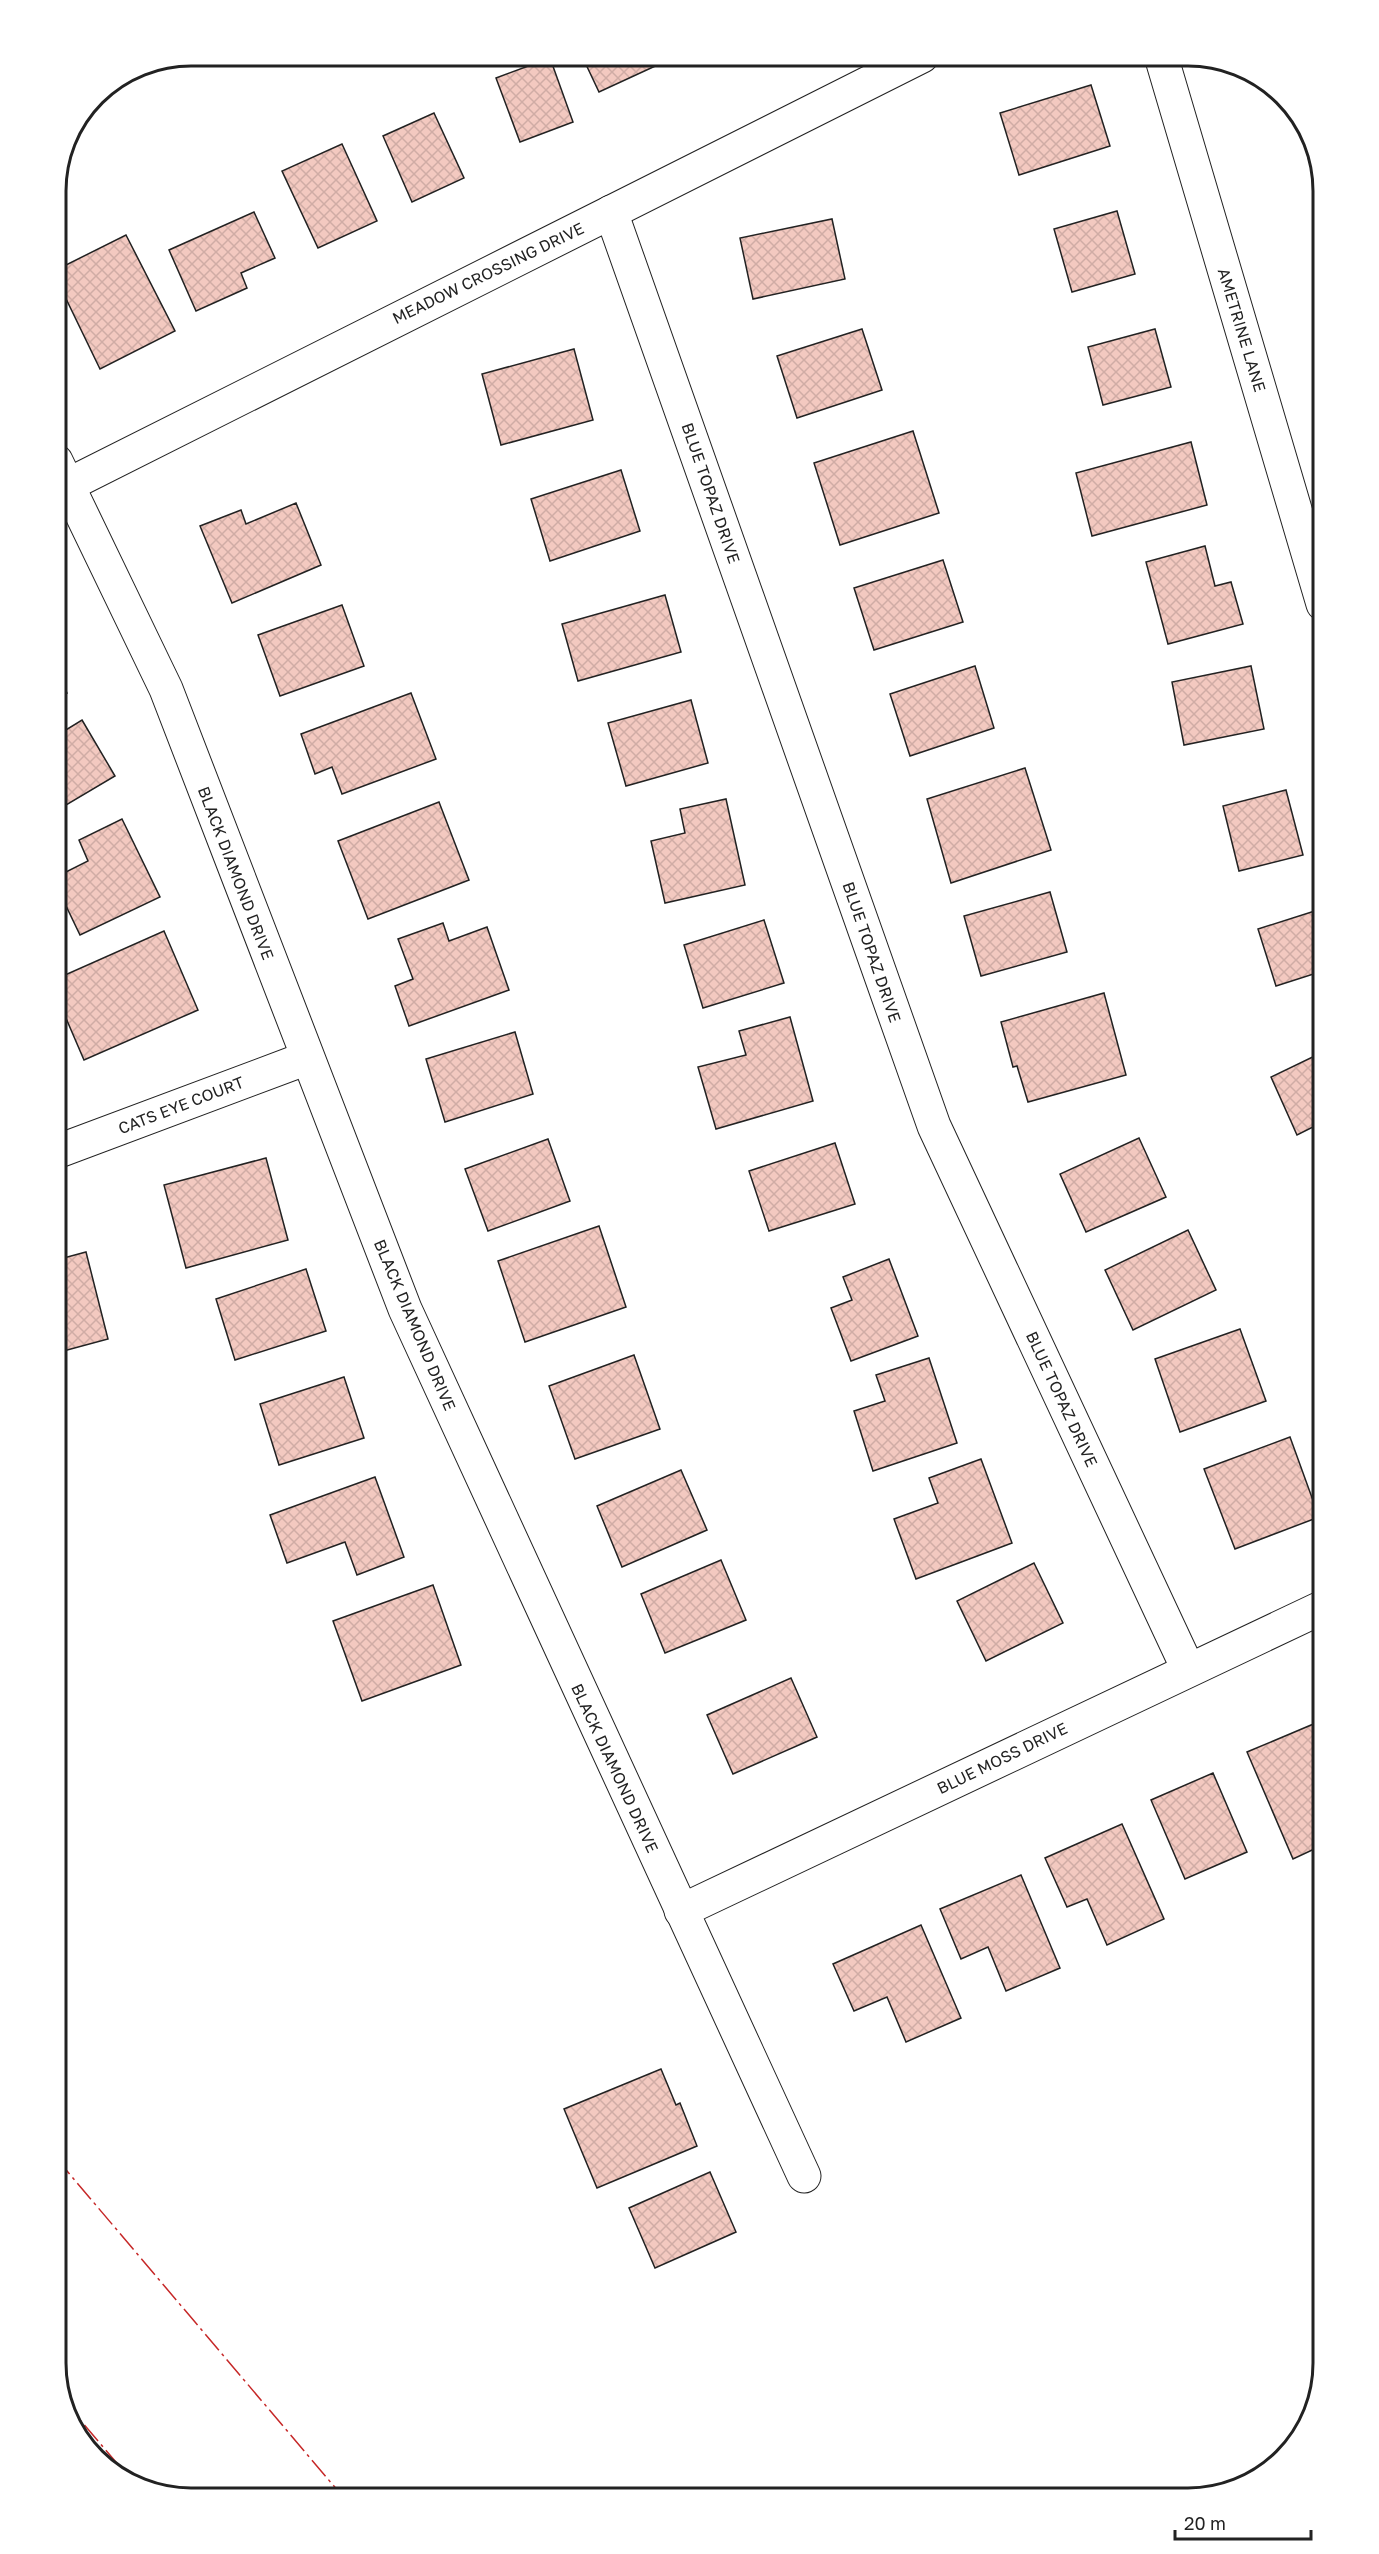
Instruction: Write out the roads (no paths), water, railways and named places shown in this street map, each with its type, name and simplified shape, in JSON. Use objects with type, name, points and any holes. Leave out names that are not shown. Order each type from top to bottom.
[{"type":"street","name":"MEADOW CROSSING DRIVE","points":[[66,476],[611,212],[902,66]]},
{"type":"street","name":"AMETRINE LANE","points":[[1164,66],[1313,570]]},
{"type":"street","name":"BLUE TOPAZ DRIVE","points":[[611,212],[934,1126],[1188,1669]]},
{"type":"street","name":"BLACK DIAMOND DRIVE","points":[[66,491],[166,689],[405,1309],[804,2176]]},
{"type":"street","name":"CATS EYE COURT","points":[[66,1148],[307,1058]]},
{"type":"street","name":"BLUE MOSS DRIVE","points":[[681,1911],[1313,1612]]}]
